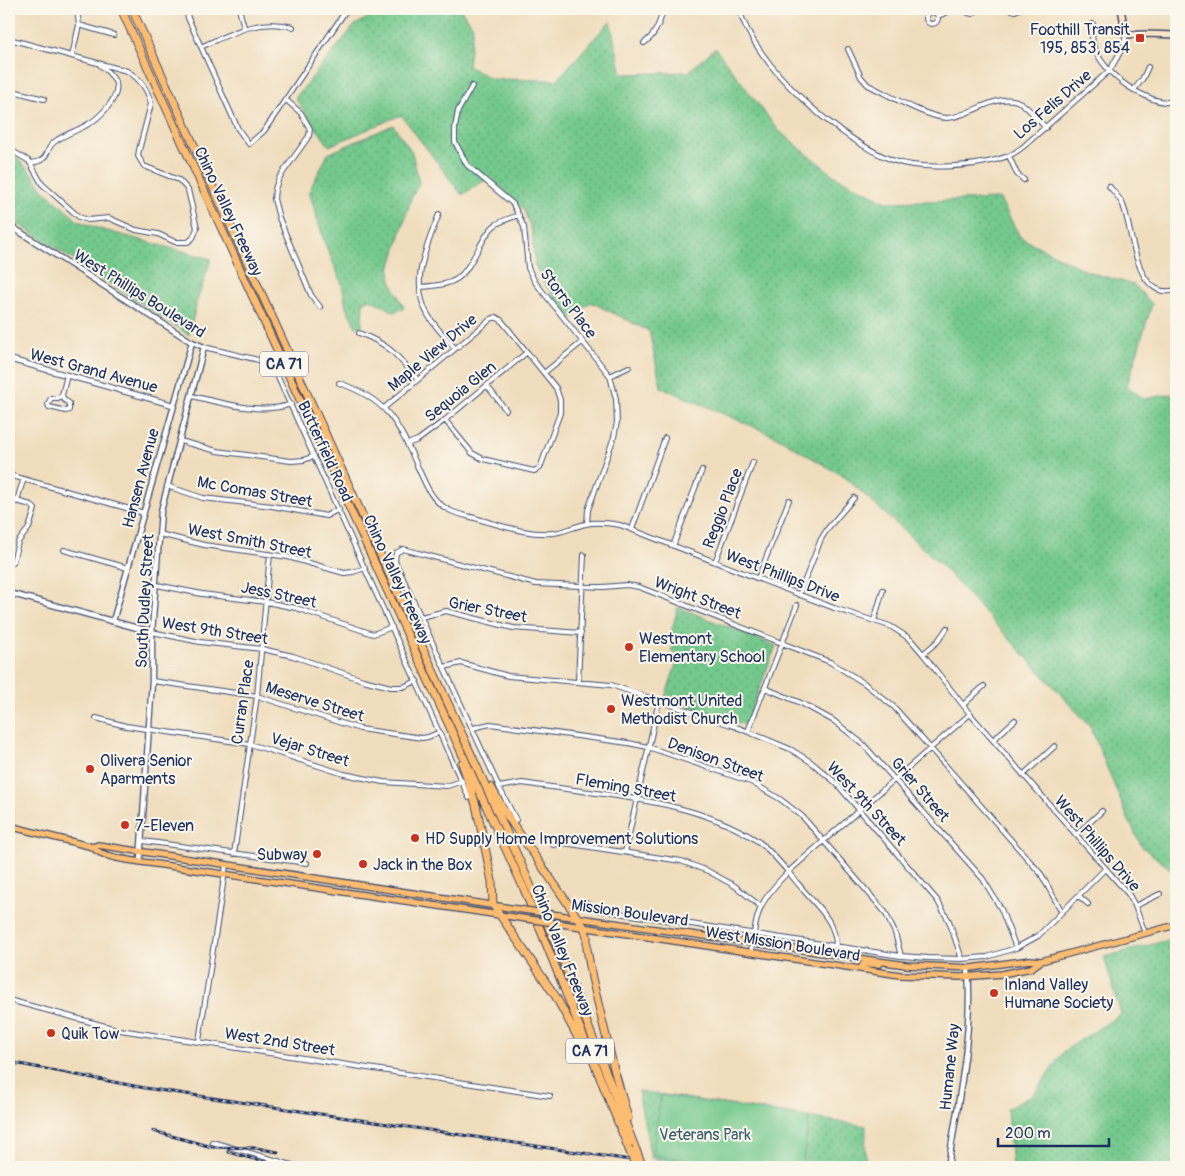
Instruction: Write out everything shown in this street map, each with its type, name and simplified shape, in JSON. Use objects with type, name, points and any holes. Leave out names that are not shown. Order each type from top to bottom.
[{"type":"highway","name":"Chino Valley Freeway","points":[[121,9],[524,888],[597,1071],[643,1167]]},
{"type":"highway","name":"Chino Valley Freeway","points":[[132,9],[466,740],[560,953],[633,1146],[636,1167]]},
{"type":"highway","points":[[447,720],[476,805],[492,880],[493,905],[556,996],[597,1071]]},
{"type":"highway","points":[[466,740],[508,817],[584,927],[587,936],[592,978],[633,1146]]},
{"type":"main road","points":[[1121,10],[1125,21],[1126,35],[1176,35]]},
{"type":"main road","name":"West Mission Boulevard","points":[[9,826],[93,847],[98,845],[142,852]]},
{"type":"main road","name":"West Mission Boulevard","points":[[93,847],[96,852],[106,855],[140,861],[861,969],[913,976],[968,976]]},
{"type":"main road","name":"Mission Boulevard","points":[[142,852],[517,909],[906,965],[968,968],[1030,960],[1041,961]]},
{"type":"main road","points":[[968,976],[1002,974],[1031,968],[1041,961],[1176,925]]},
{"type":"main road","points":[[861,969],[863,964],[877,965],[883,962]]},
{"type":"street","points":[[72,56],[79,25],[77,9]]},
{"type":"street","points":[[186,9],[188,18],[238,128],[250,144],[264,131],[347,9]]},
{"type":"street","points":[[239,9],[244,28]]},
{"type":"street","points":[[644,43],[651,38],[657,29],[664,9]]},
{"type":"street","name":"Los Felis Drive","points":[[739,9],[743,22],[771,67],[816,112],[857,142],[893,160],[919,167],[984,162],[1009,156],[1046,128],[1110,70],[1123,47],[1126,35]]},
{"type":"street","points":[[938,16],[952,10],[965,9],[971,14],[975,13],[977,9]]},
{"type":"street","points":[[1009,9],[1014,11],[1019,9]]},
{"type":"street","points":[[201,47],[244,28],[276,23],[293,26]]},
{"type":"street","points":[[1093,24],[1093,43],[1098,55],[1123,84],[1150,99],[1176,103]]},
{"type":"street","points":[[79,25],[114,35]]},
{"type":"street","points":[[9,39],[97,62],[134,74],[149,97],[151,104],[138,156],[144,166],[179,180],[188,190],[196,228],[193,238],[188,242],[175,242],[158,234],[136,230],[110,218],[88,220],[79,217],[42,184],[30,163],[9,149]]},
{"type":"street","points":[[848,49],[861,77],[868,85],[933,116],[946,118],[962,115],[997,100],[1009,99],[1020,103],[1046,128]]},
{"type":"street","points":[[30,163],[38,162],[45,158],[54,141],[94,121],[111,102],[115,95],[116,82],[109,72],[97,62]]},
{"type":"street","points":[[1134,90],[1148,67]]},
{"type":"street","name":"Storrs Place","points":[[472,86],[458,111],[455,142],[467,166],[513,204],[524,227],[528,268],[535,282],[610,376],[616,398],[617,422],[614,437],[588,510],[587,523]]},
{"type":"street","points":[[9,90],[44,99]]},
{"type":"street","points":[[286,99],[301,113],[310,129],[309,136],[278,178],[275,189],[276,209],[311,295],[320,307]]},
{"type":"street","points":[[1009,156],[1018,174],[1024,180]]},
{"type":"street","points":[[1109,186],[1123,205],[1138,266],[1150,284],[1160,290],[1176,290]]},
{"type":"street","points":[[439,214],[420,272],[420,287],[422,300],[428,316],[455,348]]},
{"type":"street","points":[[420,287],[453,282],[462,275],[494,226],[519,215]]},
{"type":"street","name":"West Phillips Boulevard","points":[[9,225],[192,342],[204,347],[267,362]]},
{"type":"street","name":"Maple View Drive","points":[[384,408],[455,348],[496,317],[501,320],[526,353]]},
{"type":"street","points":[[359,333],[394,351],[417,379]]},
{"type":"street","name":"Hansen Avenue","points":[[113,621],[192,342]]},
{"type":"street","points":[[544,373],[582,342]]},
{"type":"street","name":"South Dudley Street","points":[[140,861],[143,841],[152,681],[152,632],[161,510],[204,347]]},
{"type":"street","points":[[445,420],[472,453],[483,459],[534,471],[540,468],[560,413],[560,400],[556,388],[526,353]]},
{"type":"street","name":"Sequoia Glen","points":[[407,444],[418,440],[445,420],[526,353]]},
{"type":"street","name":"West Grand Avenue","points":[[9,359],[173,405]]},
{"type":"street","name":"Butterfield Road","points":[[267,362],[275,371],[339,509],[469,798]]},
{"type":"street","points":[[610,376],[630,367]]},
{"type":"street","points":[[62,395],[58,398],[51,398],[48,404],[49,407],[69,410],[69,403],[64,400],[62,395],[67,375]]},
{"type":"street","name":"West Phillips Drive","points":[[339,384],[363,393],[384,408],[394,419],[429,493],[439,504],[451,511],[525,532],[540,534],[556,533],[587,523],[606,523],[632,529],[800,595],[890,626],[901,633],[923,654],[962,705],[1129,895],[1136,906],[1145,933]]},
{"type":"street","points":[[487,386],[506,410]]},
{"type":"street","points":[[192,396],[226,404],[277,409],[290,404]]},
{"type":"street","points":[[632,529],[665,438]]},
{"type":"street","points":[[180,441],[217,451],[291,461],[304,460],[314,456]]},
{"type":"street","name":"Reggio Place","points":[[715,562],[753,462]]},
{"type":"street","points":[[673,546],[702,470]]},
{"type":"street","points":[[9,475],[144,513]]},
{"type":"street","points":[[18,502],[24,479]]},
{"type":"street","name":"Mc Comas Street","points":[[168,486],[203,498],[272,506],[326,516],[339,509]]},
{"type":"street","points":[[800,595],[821,539],[854,498]]},
{"type":"street","points":[[9,499],[32,505],[35,509],[29,528],[18,542],[13,562],[9,565]]},
{"type":"street","points":[[758,578],[789,500]]},
{"type":"street","name":"West Smith Street","points":[[159,534],[204,545],[270,554],[344,573],[365,568]]},
{"type":"street","name":"Wright Street","points":[[421,618],[395,561],[398,551],[403,549],[409,549],[536,584],[627,585],[639,587],[830,662],[864,683],[894,706],[1041,874],[1062,912]]},
{"type":"street","points":[[64,550],[128,568]]},
{"type":"street","name":"Curran Place","points":[[234,854],[257,696],[270,554]]},
{"type":"street","points":[[578,681],[584,555]]},
{"type":"street","name":"Jess Street","points":[[156,585],[296,608],[368,633],[377,634],[392,627]]},
{"type":"street","points":[[874,621],[883,590]]},
{"type":"street","name":"West 9th Street","points":[[9,593],[152,632],[200,642],[262,648],[293,656],[336,672],[377,684],[403,687],[417,681]]},
{"type":"street","points":[[748,732],[797,605]]},
{"type":"street","name":"Grier Street","points":[[421,618],[446,611],[513,628],[581,633]]},
{"type":"street","points":[[421,618],[516,820]]},
{"type":"street","points":[[923,654],[938,641],[947,628]]},
{"type":"street","name":"West 9th Street","points":[[444,667],[461,663],[508,676],[610,685],[748,732],[790,749],[811,762],[836,783],[937,900],[949,921],[962,959]]},
{"type":"street","name":"Meserve Street","points":[[152,681],[190,688],[257,696],[360,729],[422,738],[440,732]]},
{"type":"street","points":[[962,705],[984,686]]},
{"type":"street","name":"Grier Street","points":[[765,688],[801,703],[834,721],[863,744],[983,879],[1001,909],[1016,948]]},
{"type":"street","points":[[625,852],[659,701]]},
{"type":"street","points":[[751,952],[753,933],[760,906],[770,891],[788,872],[970,714]]},
{"type":"street","name":"Vejar Street","points":[[96,718],[126,726],[250,744],[326,769],[383,782],[446,786],[462,781]]},
{"type":"street","points":[[993,740],[1015,720]]},
{"type":"street","name":"Denison Street","points":[[472,728],[490,724],[648,747],[751,782],[780,799],[802,816],[885,912],[895,933],[901,956]]},
{"type":"street","points":[[1023,775],[1055,746]]},
{"type":"street","name":"Fleming Street","points":[[499,787],[522,783],[667,804],[740,831],[761,843],[830,921],[835,932],[836,946]]},
{"type":"street","points":[[1076,835],[1102,811]]},
{"type":"street","points":[[143,841],[307,864]]},
{"type":"street","points":[[553,845],[564,843],[681,861],[708,871],[735,886],[760,906]]},
{"type":"street","points":[[199,1041],[226,865]]},
{"type":"street","points":[[584,902],[598,910],[901,956],[962,959],[987,957],[1016,948],[1038,936],[1105,869]]},
{"type":"street","points":[[1136,906],[1160,894]]},
{"type":"street","points":[[1078,896],[1088,904]]},
{"type":"street","name":"Humane Way","points":[[948,1167],[964,1073],[968,968]]},
{"type":"street","name":"West 2nd Street","points":[[9,1000],[120,1030],[550,1096]]},
{"type":"street","points":[[212,1142],[299,1167]]},
{"type":"green space","points":[[383,9],[460,9],[473,26],[468,66],[491,79],[557,80],[610,21],[622,74],[688,72],[715,48],[778,130],[833,175],[887,202],[1000,199],[1020,237],[1086,271],[1134,285],[1152,304],[1127,386],[1144,399],[1171,394],[1176,399],[1176,873],[1142,847],[1128,819],[1090,726],[939,563],[846,478],[775,436],[661,387],[649,331],[591,302],[571,319],[543,282],[535,265],[532,233],[524,210],[490,177],[462,195],[401,115],[329,146],[295,98],[355,25]]},
{"type":"green space","points":[[393,125],[412,152],[419,183],[411,199],[390,269],[391,281],[404,308],[394,312],[370,299],[363,303],[362,326],[356,327],[346,307],[342,284],[324,241],[309,191],[328,154]]},
{"type":"green space","points":[[9,154],[17,158],[45,191],[78,221],[100,229],[211,259],[197,301],[189,335],[9,218]]},
{"type":"green space","points":[[678,607],[776,646],[745,725],[665,698],[679,655],[671,652],[674,643],[669,641]]},
{"type":"green space","points":[[1176,938],[1176,1167],[1012,1167],[1007,1109],[1034,1094],[1064,1051],[1121,1014],[1104,957]]},
{"type":"green space","name":"Veterans Park","points":[[638,1091],[866,1126],[865,1167],[712,1167],[651,1158]]},
{"type":"green space","name":"Veterans Park","points":[[661,1095],[809,1117],[802,1167],[733,1167],[654,1155],[653,1150]]},
{"type":"railway","points":[[9,1062],[145,1088],[678,1167]]},
{"type":"railway","points":[[153,1131],[212,1147],[256,1148],[278,1152]]},
{"type":"railway","points":[[228,1152],[283,1167]]},
{"type":"place","name":"Foothill Transit 195, 853, 854","points":[[1140,38]]},
{"type":"place","name":"Westmont Elementary School","points":[[629,647]]},
{"type":"place","name":"Westmont United Methodist Church","points":[[611,709]]},
{"type":"place","name":"Olivera Senior Aparments","points":[[90,769]]},
{"type":"place","name":"7-Eleven","points":[[125,825]]},
{"type":"place","name":"HD Supply Home Improvement Solutions","points":[[415,838]]},
{"type":"place","name":"Subway","points":[[317,854]]},
{"type":"place","name":"Jack in the Box","points":[[363,864]]},
{"type":"place","name":"Inland Valley Humane Society","points":[[994,993]]},
{"type":"place","name":"Quik Tow","points":[[51,1033]]}]
